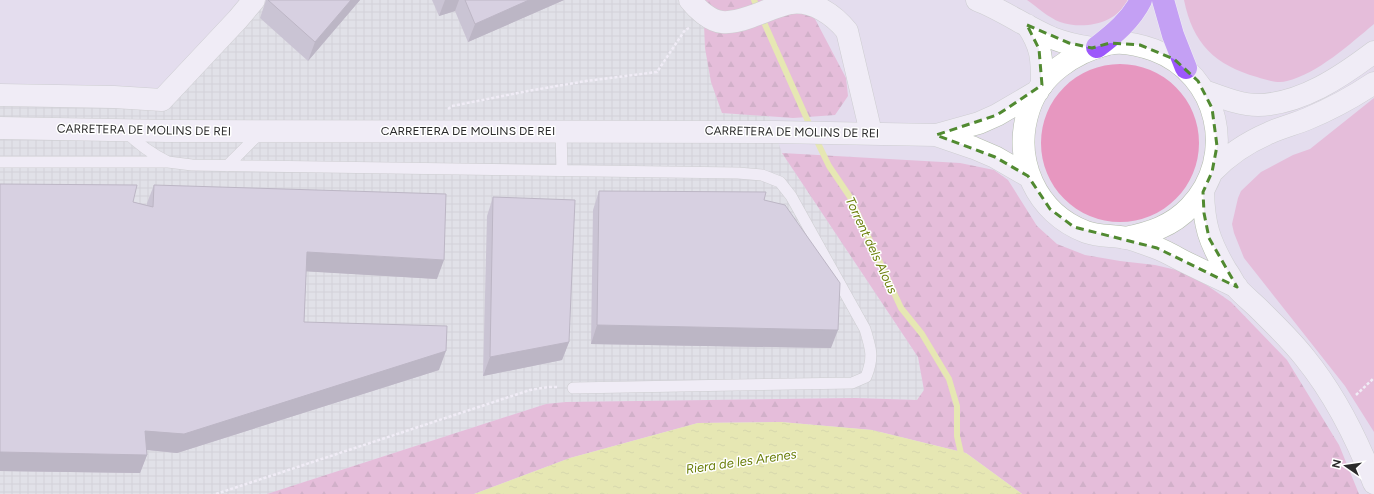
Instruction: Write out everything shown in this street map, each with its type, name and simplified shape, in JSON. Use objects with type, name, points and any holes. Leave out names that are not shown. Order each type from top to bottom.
[{"type":"highway","points":[[1094,48],[1114,34],[1141,0]]},
{"type":"highway","points":[[1163,0],[1173,35],[1186,68]]},
{"type":"main road","points":[[0,95],[114,97],[162,100],[254,0]]},
{"type":"main road","points":[[690,0],[706,16],[722,22],[736,21],[791,3],[816,7],[839,21],[847,31],[871,133]]},
{"type":"main road","points":[[977,0],[1052,38],[1094,48]]},
{"type":"main road","points":[[1027,25],[1036,38],[1042,62],[1040,88]]},
{"type":"main road","points":[[1125,238],[1157,230],[1190,208],[1203,192],[1212,172],[1215,160],[1217,136],[1216,123],[1212,108],[1198,81],[1186,68],[1174,59],[1140,45],[1110,43],[1094,48],[1062,64],[1040,88],[1030,106],[1026,118],[1024,133],[1024,162],[1028,176],[1050,209],[1074,227],[1103,236],[1125,238],[1157,248],[1237,287]]},
{"type":"main road","points":[[1204,91],[1250,104],[1257,105],[1274,103],[1302,95],[1318,88],[1358,64],[1374,52]]},
{"type":"main road","points":[[1212,172],[1221,162],[1247,144],[1269,133],[1338,105],[1374,82]]},
{"type":"main road","name":"CARRETERA DE MOLINS DE REI","points":[[936,135],[979,123],[997,115],[1040,88]]},
{"type":"main road","name":"CARRETERA DE MOLINS DE REI","points":[[0,128],[262,131],[841,132],[936,135],[995,157],[1028,176]]},
{"type":"main road","points":[[1203,192],[1204,213],[1209,238],[1216,253],[1237,287],[1278,328],[1305,358],[1322,382],[1354,435],[1364,455],[1374,483]]},
{"type":"lane","points":[[124,130],[133,140],[168,162]]},
{"type":"lane","points":[[227,166],[262,131]]},
{"type":"lane","points":[[561,131],[562,170]]},
{"type":"lane","points":[[0,162],[168,162],[192,165],[227,166],[562,170],[738,173],[762,175],[780,182],[791,196],[865,329],[871,352],[870,366],[866,378],[852,382],[573,388]]},
{"type":"path","points":[[421,131],[452,106],[586,81],[657,72],[685,30],[711,18]]},
{"type":"path","points":[[216,494],[530,390],[549,387],[573,388]]},
{"type":"highlighted area","points":[[1027,25],[1069,43],[1092,48],[1110,43],[1140,45],[1174,59],[1198,81],[1212,108],[1217,146],[1212,172],[1203,192],[1204,213],[1209,238],[1237,287],[1157,248],[1074,227],[1050,209],[1028,176],[995,157],[936,135],[997,115],[1042,85],[1039,49]]},
{"type":"shaded area","points":[[266,0],[703,0],[722,113],[769,116],[782,153],[918,357],[924,390],[917,400],[855,398],[566,402],[546,404],[267,494],[0,494],[0,106],[168,104],[249,20]]},
{"type":"green space","points":[[703,0],[796,0],[815,19],[846,78],[848,96],[835,115],[793,118],[722,113],[711,82],[705,48]]},
{"type":"green space","points":[[1027,0],[1128,0],[1116,15],[1108,20],[1089,25],[1079,25],[1060,22],[1047,15]]},
{"type":"green space","points":[[1184,0],[1374,0],[1374,24],[1344,49],[1310,72],[1284,82],[1276,82],[1242,72],[1218,59],[1200,41],[1193,29]]},
{"type":"green space","points":[[1128,64],[1143,67],[1157,73],[1176,87],[1186,99],[1196,120],[1199,143],[1196,166],[1186,187],[1176,199],[1164,209],[1143,219],[1128,222],[1112,222],[1097,219],[1076,209],[1064,199],[1054,187],[1044,166],[1042,158],[1041,135],[1044,120],[1054,99],[1064,87],[1076,77],[1097,67],[1105,65]]},
{"type":"green space","points":[[1374,98],[1374,432],[1345,386],[1244,258],[1232,224],[1241,191],[1261,172],[1293,155],[1310,149]]},
{"type":"green space","points":[[782,153],[960,163],[994,170],[1008,180],[1037,226],[1057,244],[1085,255],[1155,265],[1185,272],[1231,302],[1287,360],[1339,445],[1359,494],[1022,494],[966,453],[872,430],[781,422],[698,423],[570,458],[474,494],[267,494],[546,404],[566,402],[855,398],[917,400],[924,390],[918,357]]},
{"type":"water","name":"Riera de les Arenes","points":[[781,422],[872,430],[966,453],[1022,494],[474,494],[570,458],[698,423]]},
{"type":"building","points":[[268,0],[351,0],[315,42]]},
{"type":"building","points":[[465,0],[529,0],[475,24]]},
{"type":"building","points":[[0,184],[137,185],[133,202],[153,207],[154,185],[446,194],[444,260],[307,252],[304,322],[447,326],[446,351],[184,434],[145,431],[147,455],[0,452]]},
{"type":"building","points":[[599,191],[766,192],[764,200],[785,205],[840,283],[838,330],[597,325]]},
{"type":"building","points":[[493,197],[575,200],[569,342],[490,357]]},
{"type":"waterway","name":"Torrent dels Alous","points":[[754,0],[811,128]]},
{"type":"waterway","name":"Torrent dels Alous","points":[[815,137],[829,166],[850,197],[901,308],[922,334],[949,379],[957,406],[957,436],[962,458]]}]
